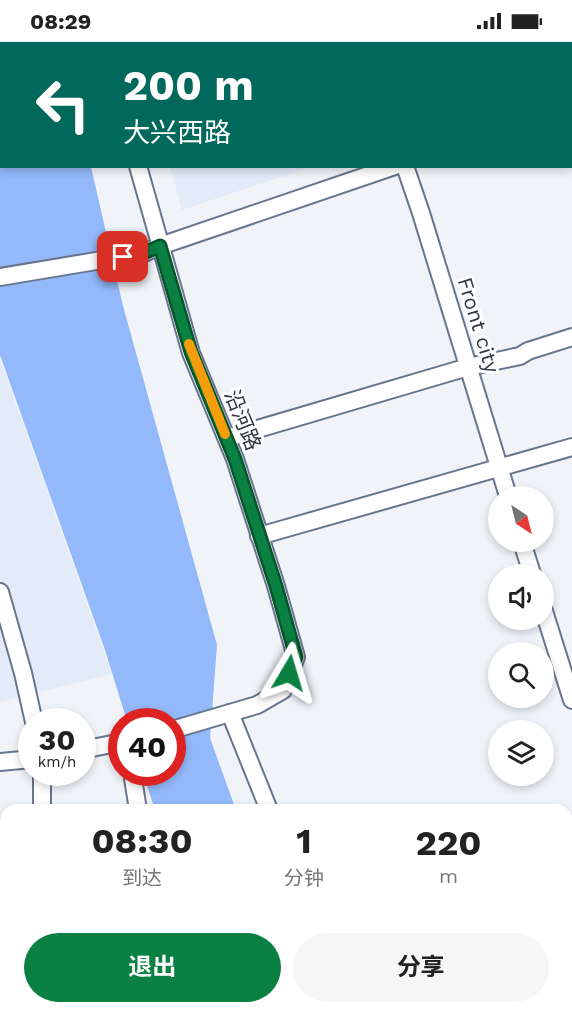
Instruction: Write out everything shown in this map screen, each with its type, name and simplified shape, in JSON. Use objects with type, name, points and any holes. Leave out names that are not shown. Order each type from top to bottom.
[{"type":"street","name":"沿河路","points":[[139,168],[191,352],[235,459],[296,657],[283,690],[257,705],[230,713]]},
{"type":"street","points":[[0,277],[144,253],[389,168]]},
{"type":"street","name":"Front city","points":[[406,168],[422,213],[505,486]]},
{"type":"street","points":[[227,438],[468,368],[520,356],[528,351],[572,338]]},
{"type":"street","points":[[259,536],[572,447]]},
{"type":"street","points":[[0,592],[31,708]]},
{"type":"street","points":[[550,630],[572,700]]},
{"type":"street","points":[[186,726],[230,713],[267,804]]},
{"type":"street","points":[[0,762],[18,760]]},
{"type":"street","points":[[42,786],[42,804]]},
{"type":"street","points":[[134,786],[137,804]]},
{"type":"shaded area","points":[[171,168],[308,168],[182,210]]},
{"type":"shaded area","points":[[0,359],[112,674],[0,702]]},
{"type":"water","points":[[0,168],[91,168],[123,306],[217,645],[210,738],[234,804],[153,804],[147,786],[186,786],[186,708],[123,708],[105,650],[0,355]]},
{"type":"slow traffic","points":[[189,344],[225,434]]},
{"type":"route","points":[[123,257],[144,253],[160,246],[191,352],[235,459],[276,586],[296,657],[289,673]]}]
